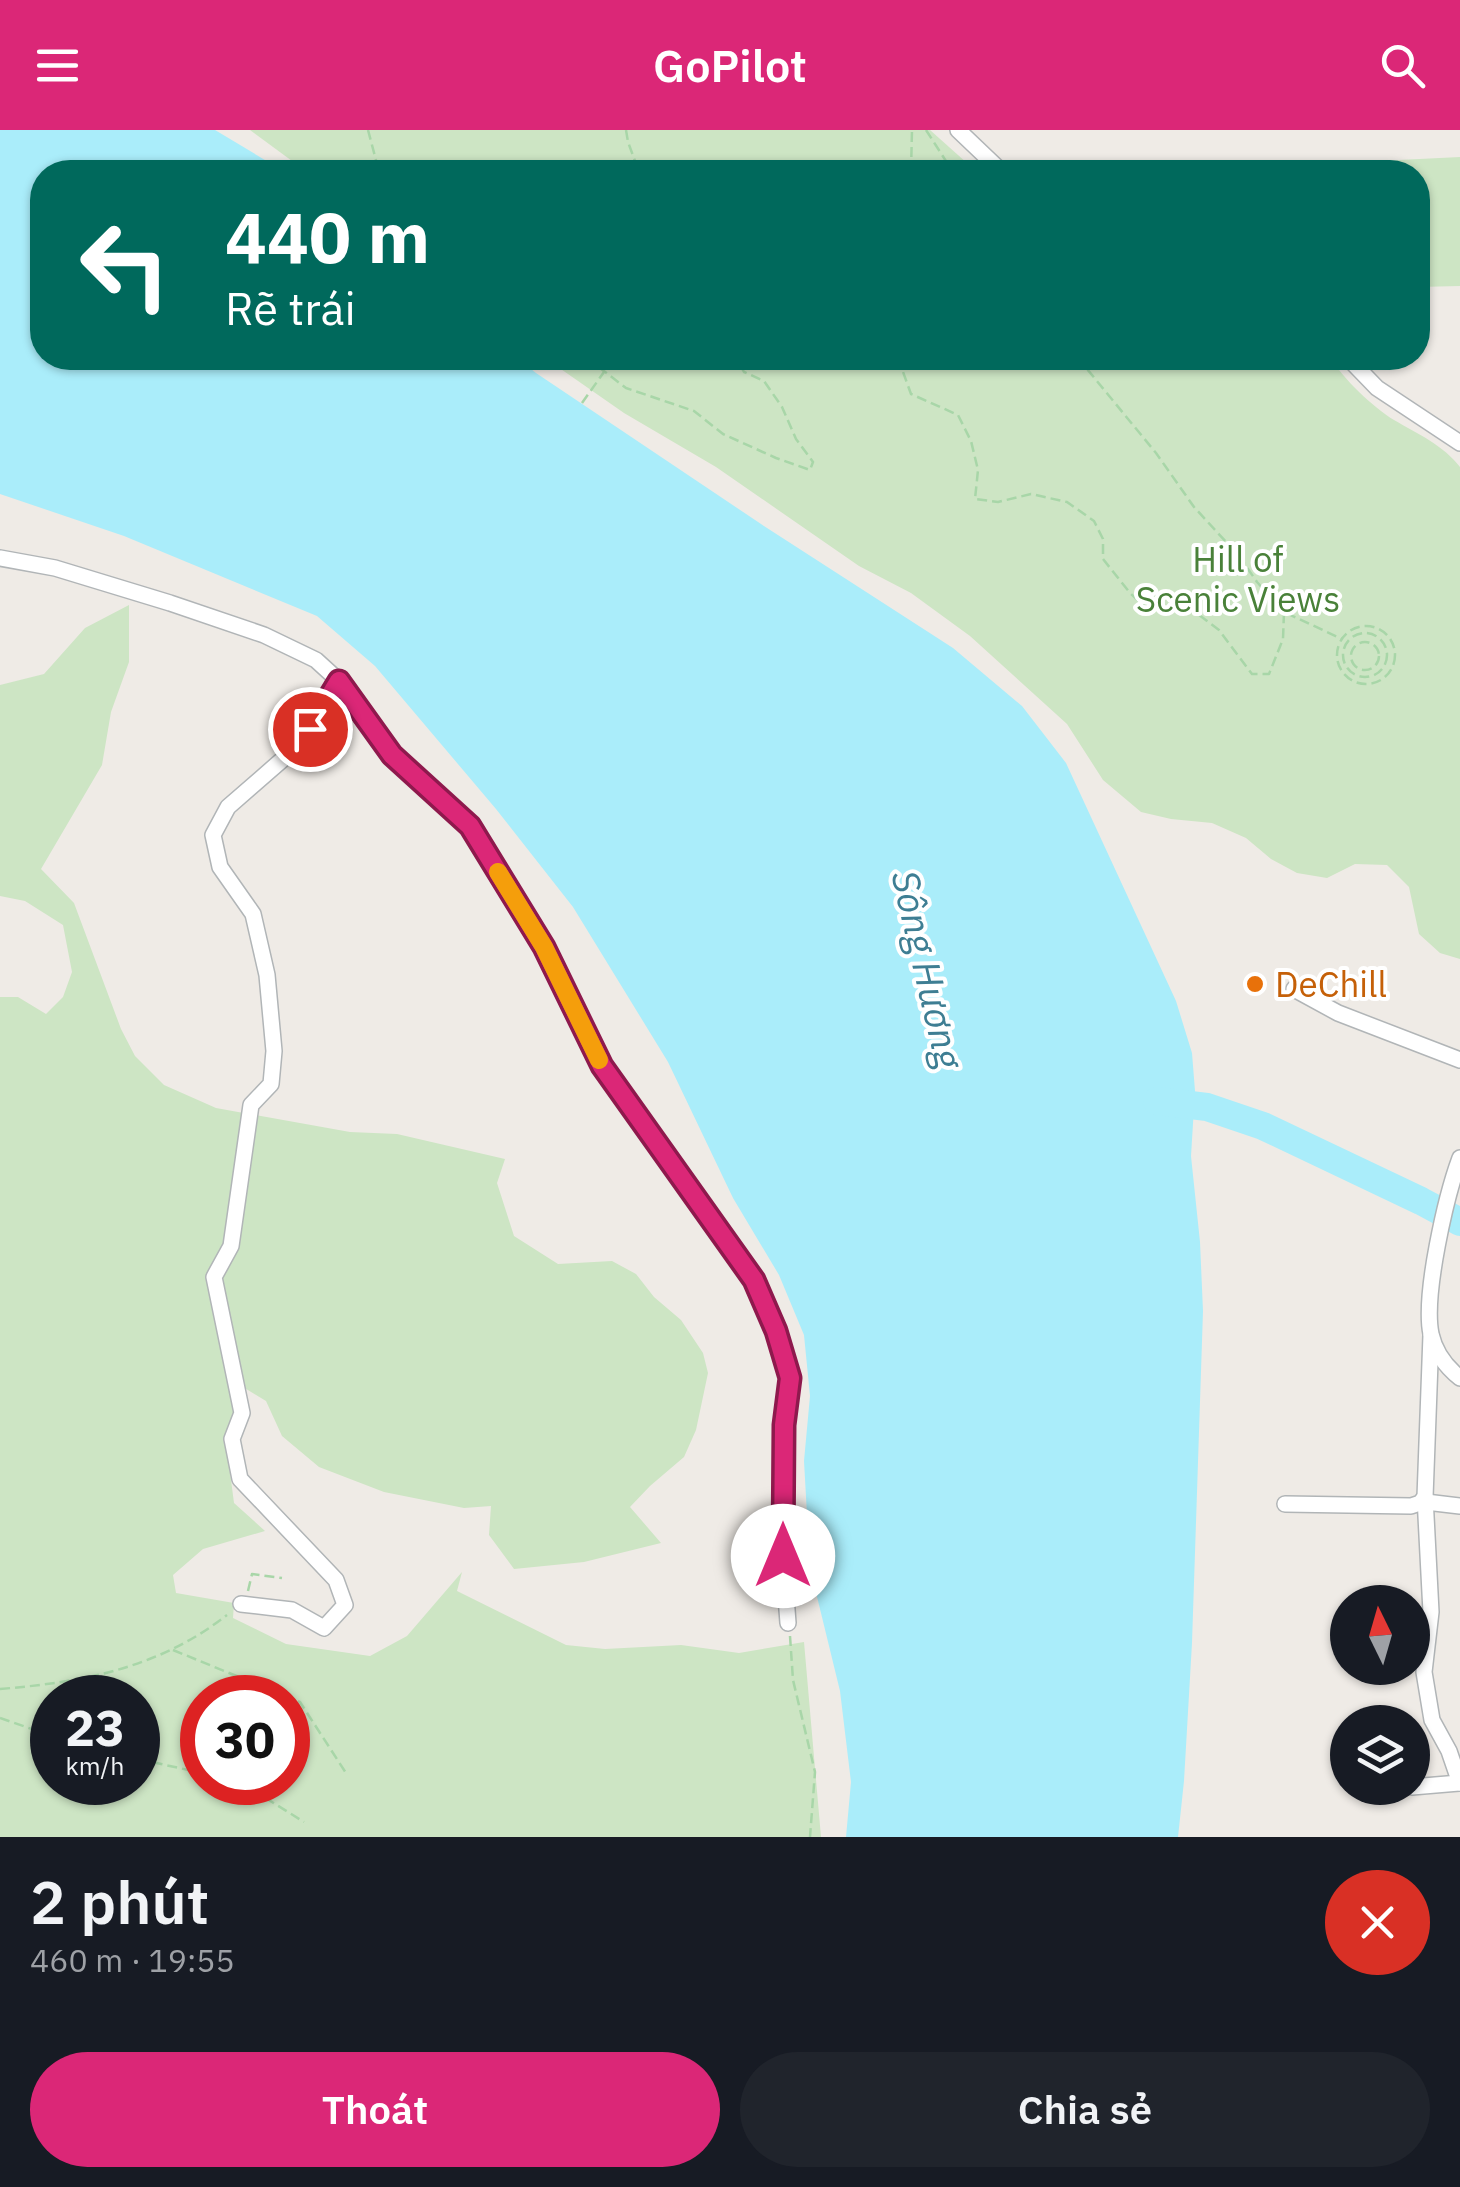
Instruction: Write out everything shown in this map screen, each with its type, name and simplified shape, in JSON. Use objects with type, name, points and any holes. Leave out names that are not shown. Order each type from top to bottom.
[{"type":"street","points":[[958,130],[989,160]]},
{"type":"street","points":[[1360,370],[1377,388],[1460,443]]},
{"type":"street","points":[[0,558],[55,568],[170,603],[264,636],[316,660],[339,681],[392,755],[470,826],[544,947],[602,1066],[754,1280],[776,1331],[790,1378],[784,1444],[783,1556],[788,1623]]},
{"type":"street","points":[[242,1604],[292,1610],[324,1628],[345,1604],[336,1580],[240,1479],[232,1439],[242,1413],[214,1277],[231,1246],[251,1105],[272,1084],[274,1051],[267,974],[252,914],[220,868],[212,835],[228,807],[298,746],[339,681]]},
{"type":"street","points":[[1294,989],[1338,1013],[1460,1060]]},
{"type":"street","points":[[1430,1786],[1459,1783],[1449,1751],[1432,1720],[1424,1672],[1431,1612],[1426,1500],[1432,1335],[1429,1308],[1436,1256],[1458,1163]]},
{"type":"street","points":[[1432,1335],[1444,1366],[1460,1378]]},
{"type":"street","points":[[1285,1504],[1412,1506],[1426,1500],[1460,1506]]},
{"type":"path","points":[[368,130],[376,160]]},
{"type":"path","points":[[626,130],[635,160]]},
{"type":"path","points":[[911,160],[912,130]]},
{"type":"path","points":[[926,130],[945,160]]},
{"type":"path","points":[[582,403],[605,371],[626,388],[694,411],[723,434],[810,470],[813,462],[796,439],[782,407],[764,381],[743,370]]},
{"type":"path","points":[[902,370],[910,394],[958,415],[972,441],[978,470],[975,499],[998,502],[1031,494],[1067,502],[1094,521],[1103,539],[1103,559],[1146,608],[1195,612],[1219,630],[1252,674],[1269,674],[1283,640],[1284,612]]},
{"type":"path","points":[[1088,370],[1156,453],[1194,507],[1284,612],[1353,647]]},
{"type":"path","points":[[1365,626],[1382,631],[1395,654],[1390,672],[1374,683],[1349,678],[1337,658],[1341,641],[1348,632],[1365,626]]},
{"type":"path","points":[[1378,637],[1382,631]]},
{"type":"path","points":[[1363,634],[1378,637],[1386,648],[1384,668],[1373,676],[1353,674],[1344,662],[1346,645],[1363,634]]},
{"type":"path","points":[[1361,641],[1371,642],[1380,654],[1377,664],[1365,670],[1356,668],[1351,660],[1353,647],[1361,641]]},
{"type":"path","points":[[1377,664],[1384,668]]},
{"type":"path","points":[[1349,678],[1353,674]]},
{"type":"path","points":[[0,1690],[96,1677],[157,1657],[207,1630],[242,1604],[252,1574],[282,1578]]},
{"type":"path","points":[[788,1623],[793,1680],[815,1772],[810,1837]]},
{"type":"path","points":[[172,1649],[300,1702],[346,1773]]},
{"type":"path","points":[[0,1718],[30,1728]]},
{"type":"path","points":[[277,1805],[304,1822]]},
{"type":"green space","points":[[250,130],[930,130],[964,160],[291,160]]},
{"type":"green space","points":[[1460,157],[1460,286],[1430,287],[1430,160],[1399,160]]},
{"type":"green space","name":"Hill of Scenic Views","points":[[562,370],[1339,370],[1368,400],[1438,446],[1460,467],[1460,959],[1440,953],[1419,934],[1409,887],[1387,865],[1355,864],[1327,878],[1297,873],[1271,859],[1246,838],[1212,823],[1141,812],[1103,780],[1067,724],[970,636],[911,593],[859,566],[716,467],[624,413]]},
{"type":"green space","points":[[129,605],[129,662],[111,712],[102,765],[41,869],[74,903],[121,1029],[135,1056],[164,1085],[216,1108],[350,1132],[397,1134],[505,1159],[497,1183],[514,1236],[558,1264],[612,1261],[636,1274],[654,1297],[681,1320],[703,1353],[708,1373],[696,1430],[684,1457],[630,1507],[661,1543],[584,1562],[514,1569],[489,1535],[491,1506],[464,1508],[384,1492],[319,1467],[282,1436],[266,1401],[243,1387],[228,1457],[234,1503],[265,1531],[203,1549],[173,1575],[176,1593],[234,1603],[233,1618],[286,1644],[370,1656],[407,1636],[462,1572],[457,1591],[566,1645],[605,1649],[681,1645],[739,1653],[804,1642],[821,1837],[0,1837],[0,997],[18,997],[46,1014],[63,997],[72,972],[63,925],[25,901],[0,896],[0,685],[44,674],[85,628]]},
{"type":"water","name":"Sông Hương","points":[[0,130],[215,130],[265,160],[30,160],[30,370],[532,370],[953,648],[1022,706],[1066,763],[1176,1001],[1192,1053],[1195,1091],[1191,1156],[1203,1311],[1192,1643],[1178,1837],[846,1837],[851,1782],[840,1691],[810,1568],[804,1461],[810,1396],[804,1335],[779,1275],[733,1198],[668,1062],[573,907],[375,666],[317,616],[124,536],[0,494]]},
{"type":"waterway","points":[[1157,1101],[1207,1107],[1263,1126],[1460,1222]]},
{"type":"slow traffic","points":[[498,872],[544,947],[599,1060]]},
{"type":"place","name":"DeChill","points":[[1255,984]]},
{"type":"route","points":[[310,729],[339,681],[392,755],[470,826],[544,947],[602,1066],[754,1280],[776,1331],[790,1378],[784,1425],[783,1556]]}]
